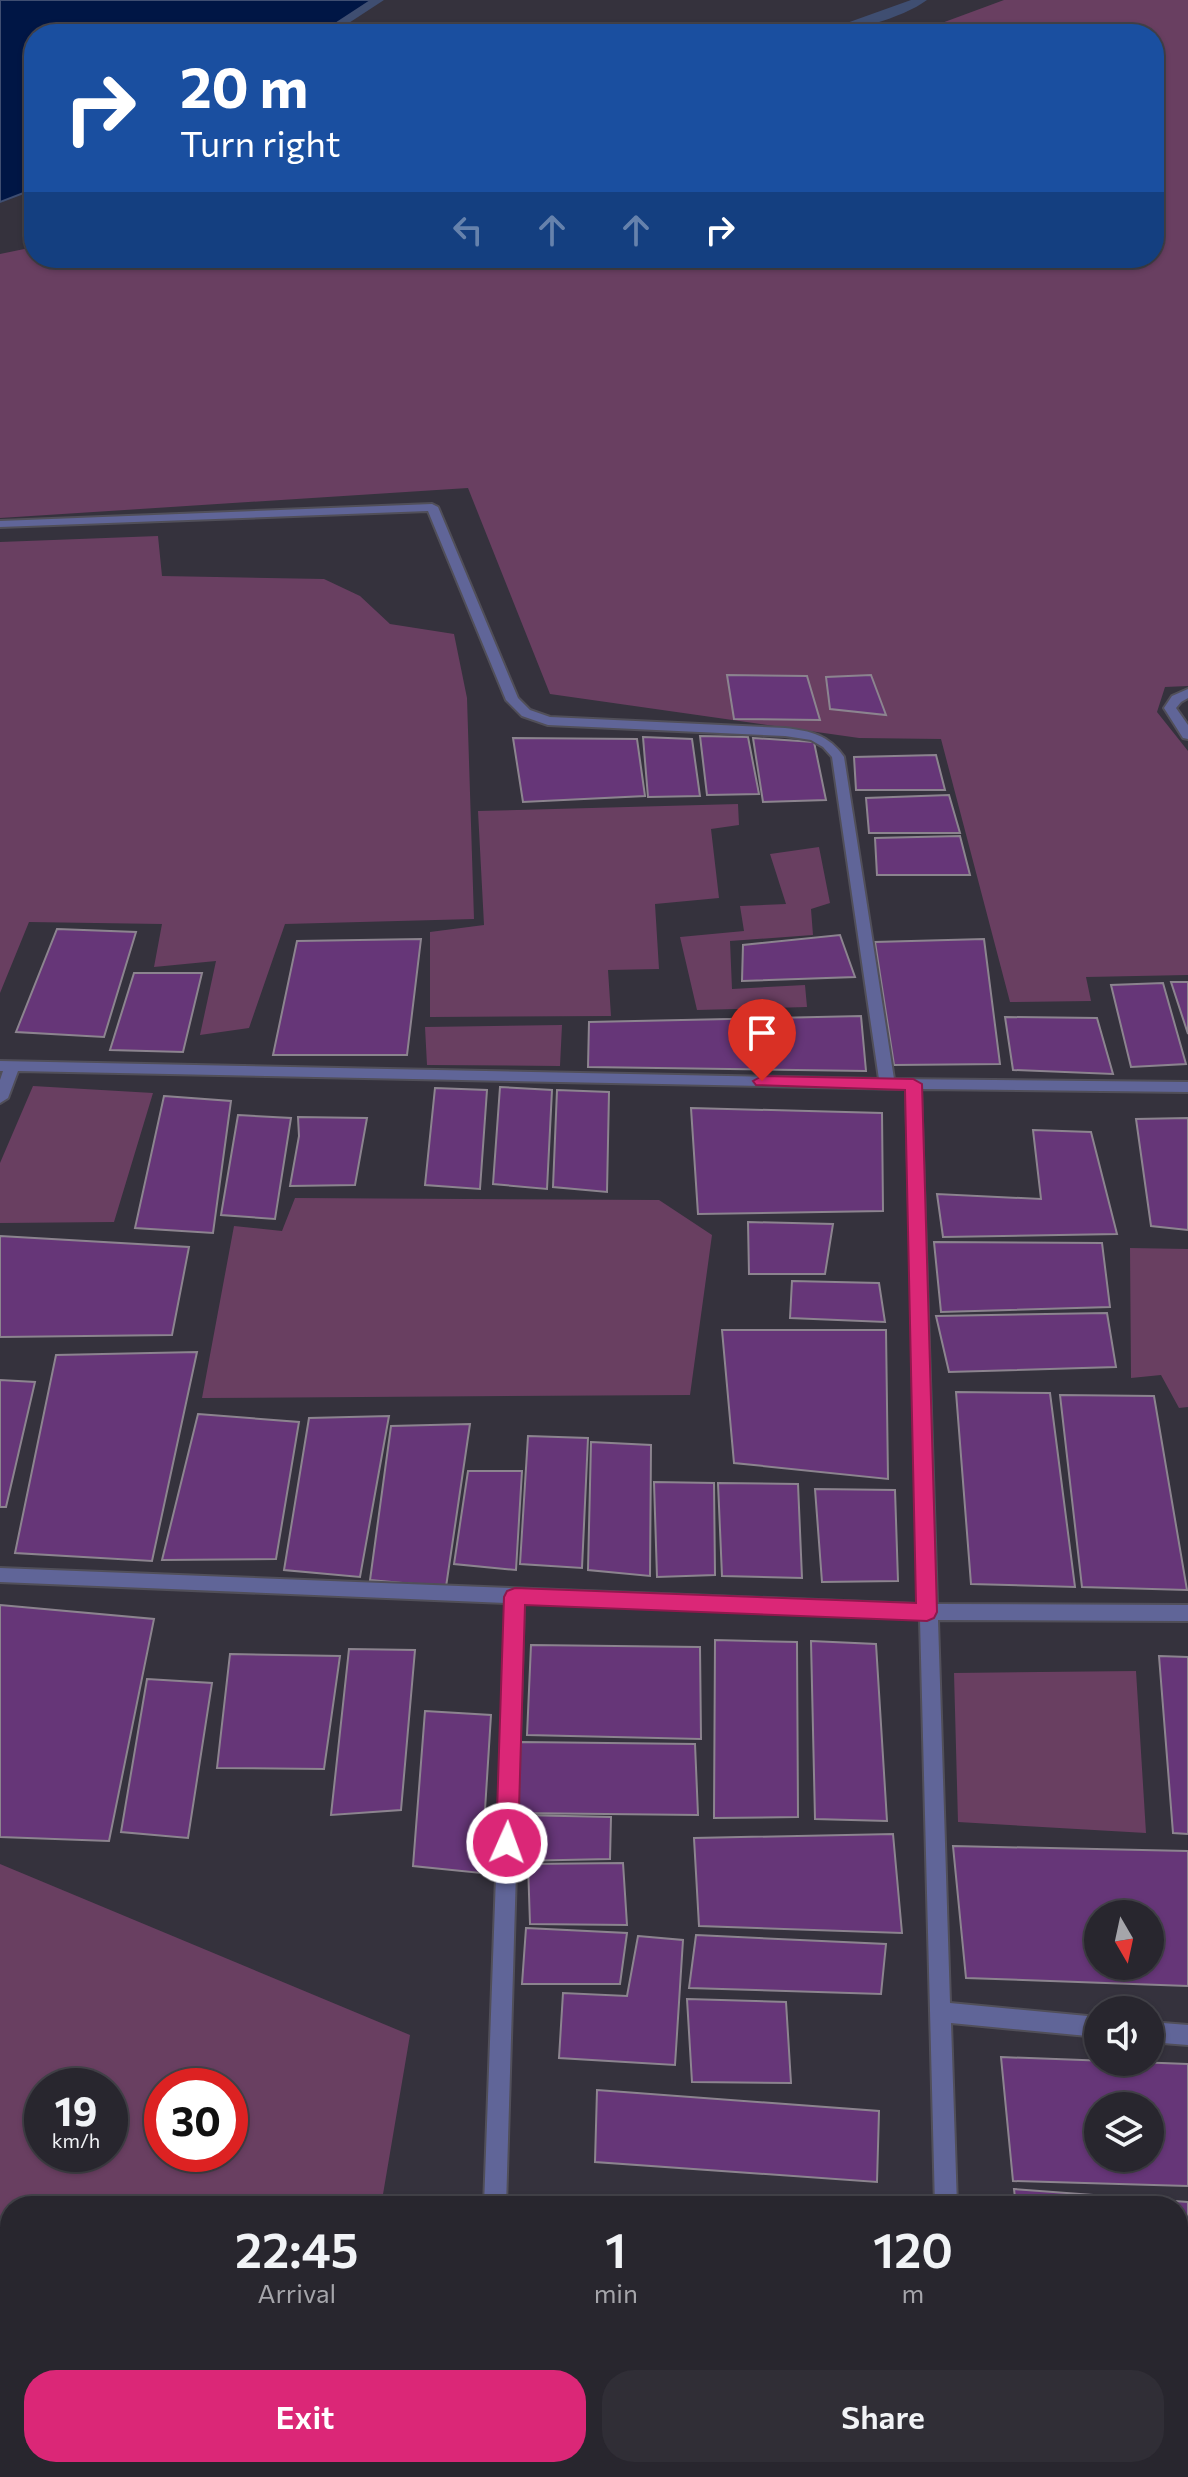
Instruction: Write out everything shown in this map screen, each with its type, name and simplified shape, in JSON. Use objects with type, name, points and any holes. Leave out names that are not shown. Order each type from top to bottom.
[{"type":"street","points":[[0,524],[432,507],[512,700],[526,713],[548,721],[785,732],[819,737],[831,745],[838,757],[887,1084]]},
{"type":"street","points":[[1188,693],[1176,699],[1170,708],[1188,735]]},
{"type":"street","points":[[0,1098],[7,1066],[1188,1087]]},
{"type":"street","points":[[913,1084],[946,2196]]},
{"type":"street","points":[[0,1575],[927,1612],[1188,1613]]},
{"type":"street","points":[[495,2196],[515,1597]]},
{"type":"street","points":[[939,2012],[1084,2026]]},
{"type":"street","points":[[1164,2033],[1188,2035]]},
{"type":"shaded area","points":[[1004,0],[1188,0],[1188,686],[1165,687],[1157,712],[1188,751],[1188,975],[1086,977],[1091,1001],[1010,1002],[941,739],[859,738],[550,694],[468,488],[0,518],[0,254],[24,249],[24,268],[1164,268],[1164,24],[939,24]]},
{"type":"shaded area","points":[[158,536],[162,576],[324,579],[360,596],[390,624],[454,634],[467,698],[474,919],[285,924],[249,1028],[200,1035],[216,961],[154,967],[162,924],[29,922],[0,993],[0,542]]},
{"type":"shaded area","points":[[738,804],[739,825],[711,829],[719,898],[655,904],[659,969],[608,970],[611,1016],[430,1017],[430,932],[484,925],[478,811]]},
{"type":"shaded area","points":[[819,847],[830,903],[811,909],[813,935],[730,941],[732,989],[805,985],[807,1007],[697,1010],[680,937],[744,931],[740,906],[786,904],[770,854]]},
{"type":"shaded area","points":[[562,1025],[560,1066],[427,1065],[425,1027]]},
{"type":"shaded area","points":[[33,1086],[153,1093],[114,1222],[0,1223],[0,1163]]},
{"type":"shaded area","points":[[295,1198],[659,1200],[712,1235],[690,1395],[202,1398],[234,1226],[282,1231]]},
{"type":"shaded area","points":[[1130,1248],[1188,1249],[1188,1407],[1179,1408],[1161,1375],[1131,1378]]},
{"type":"shaded area","points":[[1136,1671],[1146,1833],[958,1822],[954,1673]]},
{"type":"shaded area","points":[[0,1864],[410,2035],[383,2196],[0,2196]]},
{"type":"water","points":[[0,0],[378,0],[340,24],[24,24],[24,193],[0,202]]},
{"type":"building","points":[[727,675],[807,676],[820,720],[734,719]]},
{"type":"building","points":[[871,675],[886,715],[830,709],[826,677]]},
{"type":"building","points":[[700,736],[748,737],[759,794],[707,795]]},
{"type":"building","points":[[643,737],[692,739],[700,796],[648,797]]},
{"type":"building","points":[[513,738],[637,739],[645,796],[523,802]]},
{"type":"building","points":[[753,738],[814,742],[826,800],[763,802]]},
{"type":"building","points":[[936,755],[945,790],[856,790],[854,757]]},
{"type":"building","points":[[949,795],[960,833],[869,833],[866,798]]},
{"type":"building","points":[[960,836],[970,875],[877,875],[875,838]]},
{"type":"building","points":[[57,929],[136,932],[104,1037],[16,1032]]},
{"type":"building","points":[[840,935],[855,977],[742,981],[743,945]]},
{"type":"building","points":[[421,939],[407,1055],[273,1055],[297,941]]},
{"type":"building","points":[[984,939],[1000,1064],[894,1065],[875,942]]},
{"type":"building","points":[[134,973],[202,973],[183,1052],[110,1050]]},
{"type":"building","points":[[1171,982],[1188,982],[1188,1034]]},
{"type":"building","points":[[1163,983],[1186,1064],[1131,1067],[1111,985]]},
{"type":"building","points":[[861,1016],[866,1071],[588,1067],[589,1022]]},
{"type":"building","points":[[1005,1017],[1097,1018],[1113,1074],[1013,1070]]},
{"type":"building","points":[[500,1087],[552,1090],[547,1189],[493,1184]]},
{"type":"building","points":[[435,1088],[487,1090],[480,1189],[425,1185]]},
{"type":"building","points":[[557,1090],[609,1092],[607,1192],[553,1187]]},
{"type":"building","points":[[164,1096],[231,1101],[213,1233],[135,1228]]},
{"type":"building","points":[[691,1108],[882,1113],[883,1211],[698,1214]]},
{"type":"building","points":[[238,1115],[291,1118],[275,1219],[221,1215]]},
{"type":"building","points":[[298,1117],[367,1118],[355,1185],[290,1186],[299,1136]]},
{"type":"building","points":[[1188,1118],[1188,1230],[1151,1226],[1136,1119]]},
{"type":"building","points":[[1033,1130],[1091,1132],[1117,1234],[943,1237],[937,1194],[1041,1199]]},
{"type":"building","points":[[748,1222],[833,1224],[825,1274],[749,1274]]},
{"type":"building","points":[[0,1236],[189,1247],[172,1335],[0,1337]]},
{"type":"building","points":[[934,1242],[1102,1243],[1110,1307],[941,1312]]},
{"type":"building","points":[[792,1281],[879,1283],[885,1322],[790,1318]]},
{"type":"building","points":[[1107,1313],[1116,1367],[949,1372],[936,1316]]},
{"type":"building","points":[[722,1330],[886,1330],[888,1479],[734,1463]]},
{"type":"building","points":[[197,1352],[152,1561],[15,1553],[56,1355]]},
{"type":"building","points":[[0,1380],[35,1382],[6,1507],[0,1507]]},
{"type":"building","points":[[956,1392],[1050,1393],[1075,1587],[971,1584]]},
{"type":"building","points":[[1060,1395],[1154,1396],[1187,1590],[1082,1587]]},
{"type":"building","points":[[198,1414],[299,1422],[276,1559],[162,1560]]},
{"type":"building","points":[[389,1416],[360,1577],[284,1570],[309,1418]]},
{"type":"building","points":[[470,1424],[446,1587],[370,1580],[391,1426]]},
{"type":"building","points":[[528,1436],[588,1438],[582,1568],[520,1564]]},
{"type":"building","points":[[591,1442],[651,1445],[650,1576],[588,1570]]},
{"type":"building","points":[[468,1471],[522,1471],[516,1570],[454,1564]]},
{"type":"building","points":[[654,1482],[714,1483],[715,1575],[657,1577]]},
{"type":"building","points":[[718,1483],[798,1484],[802,1578],[722,1576]]},
{"type":"building","points":[[815,1489],[895,1490],[898,1581],[822,1582]]},
{"type":"building","points":[[0,1605],[154,1619],[109,1841],[0,1837]]},
{"type":"building","points":[[715,1640],[797,1642],[798,1817],[714,1818]]},
{"type":"building","points":[[811,1641],[876,1644],[887,1821],[815,1819]]},
{"type":"building","points":[[531,1645],[700,1647],[701,1739],[527,1735]]},
{"type":"building","points":[[349,1649],[415,1650],[401,1810],[331,1815]]},
{"type":"building","points":[[230,1654],[340,1656],[324,1769],[217,1768]]},
{"type":"building","points":[[1159,1656],[1188,1657],[1188,1834],[1173,1833]]},
{"type":"building","points":[[147,1679],[212,1683],[188,1838],[121,1832]]},
{"type":"building","points":[[425,1711],[491,1715],[481,1873],[413,1866]]},
{"type":"building","points":[[521,1742],[695,1744],[698,1815],[514,1813]]},
{"type":"building","points":[[518,1815],[611,1817],[610,1859],[516,1861]]},
{"type":"building","points":[[893,1834],[902,1933],[699,1926],[694,1838]]},
{"type":"building","points":[[953,1846],[1188,1851],[1188,1986],[966,1978]]},
{"type":"building","points":[[623,1863],[627,1925],[530,1924],[528,1864]]},
{"type":"building","points":[[526,1928],[627,1933],[620,1984],[522,1984]]},
{"type":"building","points":[[696,1935],[886,1944],[881,1994],[689,1988]]},
{"type":"building","points":[[638,1936],[683,1940],[675,2065],[559,2058],[563,1993],[627,1996]]},
{"type":"building","points":[[687,1999],[786,2002],[791,2083],[692,2082]]},
{"type":"building","points":[[1001,2057],[1084,2060],[1084,2076],[1164,2076],[1164,2063],[1188,2064],[1188,2186],[1013,2181]]},
{"type":"building","points":[[597,2090],[879,2111],[877,2182],[595,2162]]},
{"type":"building","points":[[1014,2189],[1108,2196],[1015,2196]]},
{"type":"waterway","points":[[340,24],[378,0]]},
{"type":"waterway","points":[[856,24],[921,0]]},
{"type":"route","points":[[507,1843],[515,1597],[927,1612],[913,1084],[762,1081]]}]
